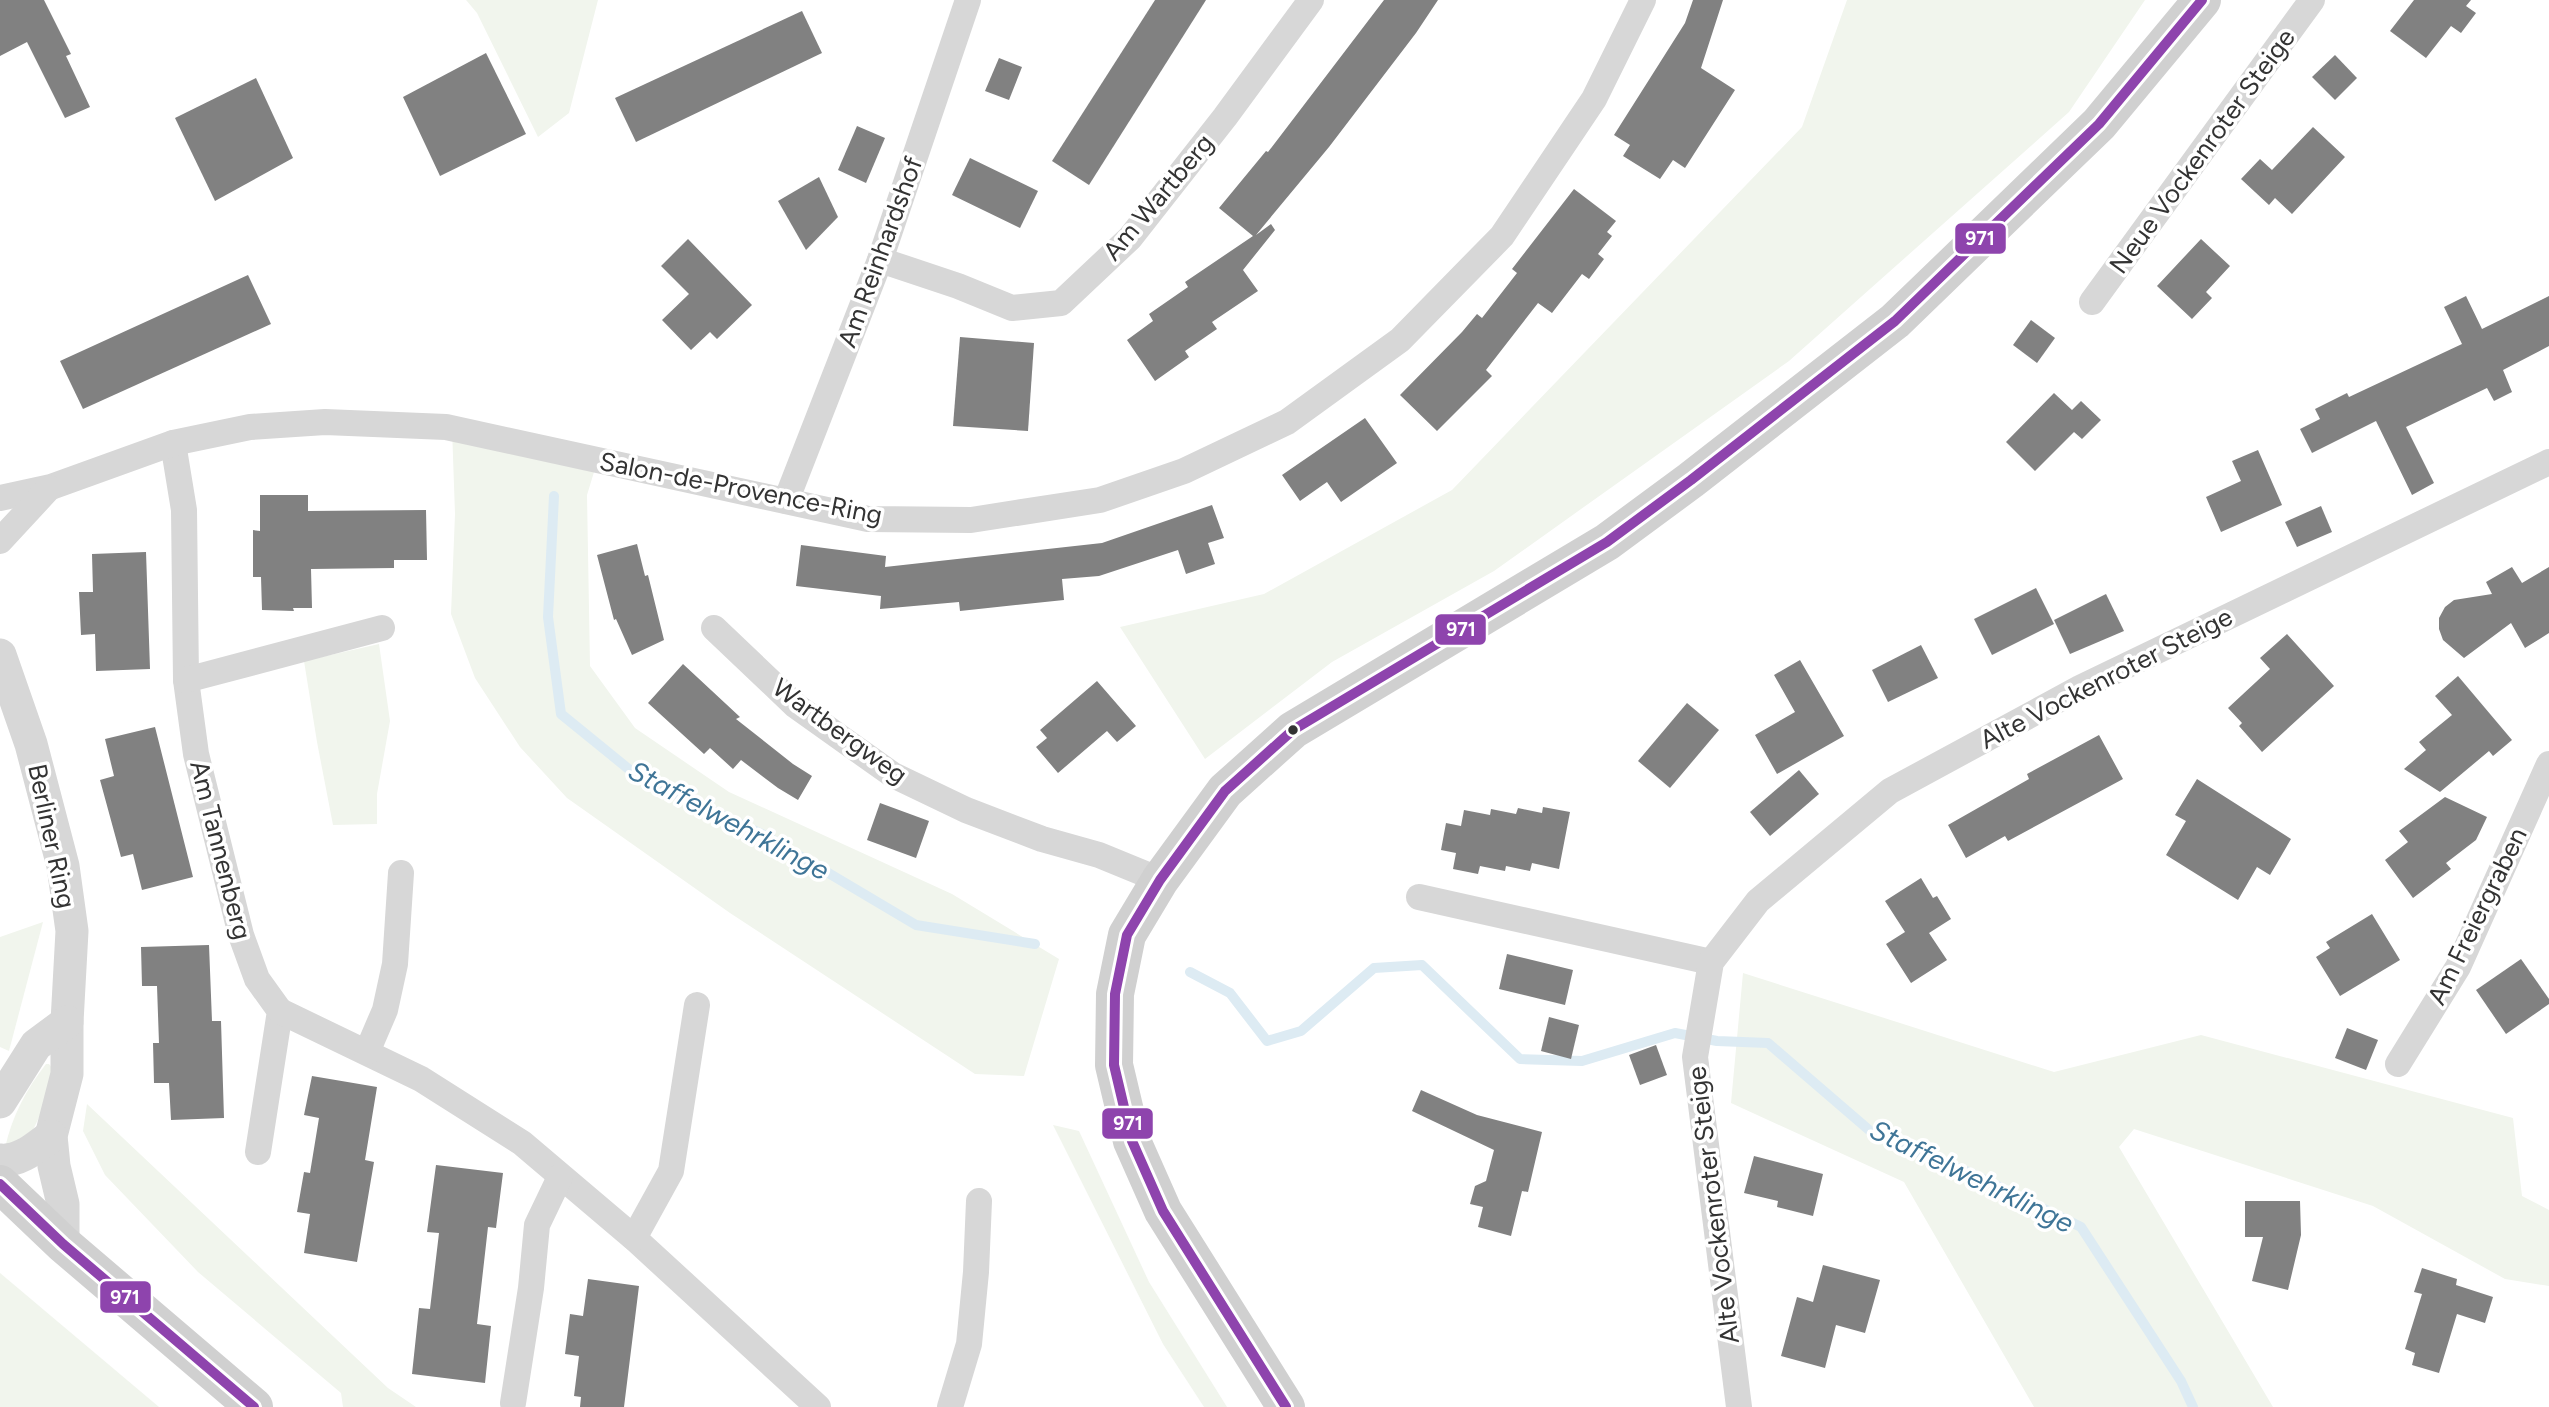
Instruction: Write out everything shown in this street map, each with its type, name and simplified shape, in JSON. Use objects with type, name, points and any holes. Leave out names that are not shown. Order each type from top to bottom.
[{"type":"main road","points":[[1286,1407],[1163,1210],[1132,1141],[1114,1065],[1115,993],[1127,935],[1160,880],[1225,791],[1293,730],[1607,542],[1895,321],[2099,124],[2202,0]]},
{"type":"main road","points":[[0,1184],[63,1244],[254,1407]]},
{"type":"street","name":"Am Reinhardshof","points":[[786,501],[880,260],[968,0]]},
{"type":"street","name":"Am Wartberg","points":[[880,260],[958,286],[1012,308],[1061,303],[1130,238],[1311,0]]},
{"type":"street","name":"Salon-de-Provence-Ring","points":[[0,498],[51,487],[173,443],[250,427],[325,422],[446,427],[868,519],[971,520],[1100,500],[1184,471],[1287,422],[1400,340],[1502,236],[1594,99],[1643,0]]},
{"type":"street","name":"Neue Vockenroter Steige","points":[[2092,302],[2312,0]]},
{"type":"street","name":"Am Tannenberg","points":[[173,443],[184,510],[186,680],[196,754],[241,935],[257,979],[280,1011],[421,1079],[522,1143],[634,1238],[818,1407]]},
{"type":"street","name":"Alte Vockenroter Steige","points":[[1739,1407],[1695,1057],[1711,962],[1758,901],[1890,791],[2080,688],[2549,462]]},
{"type":"street","name":"Salon-de-Provence-Ring","points":[[0,541],[51,487]]},
{"type":"street","points":[[186,680],[382,628]]},
{"type":"street","name":"Wartbergweg","points":[[714,628],[796,706],[893,775],[966,810],[1042,839],[1099,855],[1160,880]]},
{"type":"street","name":"Berliner Ring","points":[[0,655],[31,744],[64,866],[72,931],[67,1074],[51,1136],[63,1204],[63,1244]]},
{"type":"street","name":"Am Freiergraben","points":[[2398,1064],[2458,967],[2549,764]]},
{"type":"street","points":[[367,1052],[385,1010],[395,964],[401,873]]},
{"type":"street","points":[[1419,897],[1711,962]]},
{"type":"street","points":[[634,1238],[671,1171],[697,1005]]},
{"type":"street","points":[[258,1152],[280,1011]]},
{"type":"street","points":[[0,1102],[36,1045],[67,1022]]},
{"type":"street","points":[[0,1160],[7,1161],[29,1153],[51,1136]]},
{"type":"street","points":[[513,1403],[531,1288],[537,1225],[560,1177]]},
{"type":"street","points":[[950,1407],[970,1344],[979,1201]]},
{"type":"shaded area","points":[[466,0],[598,0],[569,113],[538,137],[477,13]]},
{"type":"shaded area","points":[[1847,0],[2145,0],[2069,112],[1789,361],[1494,571],[1332,662],[1205,759],[1120,627],[1264,594],[1452,490],[1802,127]]},
{"type":"shaded area","points":[[452,428],[598,459],[587,495],[590,666],[635,728],[729,792],[952,894],[1059,959],[1024,1076],[975,1074],[730,913],[567,798],[520,747],[475,678],[451,614],[455,514]]},
{"type":"shaded area","points":[[379,644],[390,721],[377,794],[377,824],[333,825],[304,661]]},
{"type":"shaded area","points":[[43,922],[9,1051],[0,1047],[0,937]]},
{"type":"shaded area","points":[[1743,973],[2054,1072],[2201,1035],[2513,1118],[2522,1196],[2549,1210],[2549,1286],[2505,1279],[2373,1206],[2134,1129],[2119,1147],[2273,1407],[2034,1407],[1904,1182],[1731,1103]]},
{"type":"shaded area","points":[[46,1064],[52,1068],[43,1109],[33,1130],[5,1148],[21,1104]]},
{"type":"shaded area","points":[[87,1104],[388,1388],[416,1407],[343,1407],[341,1393],[198,1272],[105,1175],[83,1131]]},
{"type":"shaded area","points":[[1053,1125],[1079,1131],[1149,1282],[1227,1407],[1204,1407],[1163,1344]]},
{"type":"shaded area","points":[[0,1273],[159,1407],[0,1407]]},
{"type":"building","points":[[0,0],[44,0],[71,54],[66,56],[90,107],[65,118],[27,42],[0,56]]},
{"type":"building","points":[[1155,0],[1206,0],[1089,185],[1052,161]]},
{"type":"building","points":[[1384,0],[1438,0],[1329,147],[1256,235],[1271,224],[1275,230],[1243,270],[1258,291],[1212,322],[1217,329],[1185,351],[1189,357],[1155,381],[1127,340],[1153,321],[1149,314],[1188,287],[1185,282],[1253,236],[1219,208],[1266,151],[1268,152]]},
{"type":"building","points":[[1693,0],[1723,0],[1701,68],[1735,90],[1685,168],[1673,160],[1660,179],[1623,156],[1630,145],[1614,135],[1685,23]]},
{"type":"building","points":[[2414,0],[2471,0],[2466,6],[2476,13],[2461,33],[2451,26],[2426,58],[2390,31]]},
{"type":"building","points":[[802,11],[822,53],[636,142],[615,98]]},
{"type":"building","points":[[486,53],[526,134],[440,176],[403,97]]},
{"type":"building","points":[[2335,55],[2357,78],[2335,100],[2312,77]]},
{"type":"building","points":[[999,58],[1022,67],[1009,100],[985,91]]},
{"type":"building","points":[[256,78],[293,158],[215,201],[175,118]]},
{"type":"building","points":[[857,126],[885,138],[866,183],[838,170]]},
{"type":"building","points":[[2313,127],[2345,157],[2292,214],[2275,198],[2269,205],[2241,179],[2260,159],[2272,170]]},
{"type":"building","points":[[970,158],[1038,191],[1020,228],[952,195]]},
{"type":"building","points":[[819,177],[838,217],[806,250],[778,201]]},
{"type":"building","points":[[1574,189],[1616,221],[1607,232],[1612,236],[1598,254],[1604,259],[1589,279],[1582,274],[1552,313],[1538,303],[1486,370],[1492,376],[1437,431],[1400,395],[1477,314],[1482,318],[1517,273],[1512,269]]},
{"type":"building","points":[[688,239],[752,305],[717,339],[710,332],[691,350],[662,320],[689,294],[661,266]]},
{"type":"building","points":[[2201,239],[2230,266],[2206,292],[2212,298],[2192,319],[2157,286]]},
{"type":"building","points":[[248,275],[271,324],[83,409],[60,361]]},
{"type":"building","points":[[2466,296],[2482,329],[2549,296],[2549,346],[2503,370],[2512,392],[2494,401],[2487,388],[2406,427],[2434,483],[2412,495],[2376,421],[2312,453],[2300,429],[2320,419],[2315,409],[2347,393],[2349,397],[2462,344],[2444,307]]},
{"type":"building","points":[[2031,320],[2055,338],[2037,363],[2013,345]]},
{"type":"building","points":[[960,337],[1034,343],[1028,431],[953,426]]},
{"type":"building","points":[[2054,393],[2072,410],[2081,401],[2101,420],[2082,439],[2074,432],[2035,471],[2006,442]]},
{"type":"building","points":[[1365,418],[1397,463],[1341,502],[1327,482],[1300,501],[1282,475]]},
{"type":"building","points":[[2258,450],[2282,505],[2221,532],[2206,497],[2241,481],[2232,461]]},
{"type":"building","points":[[260,495],[308,495],[308,511],[426,510],[427,560],[394,560],[394,568],[311,569],[312,608],[293,608],[294,611],[262,610],[261,577],[253,577],[253,530],[260,531]]},
{"type":"building","points":[[1212,505],[1224,538],[1208,543],[1215,564],[1186,574],[1178,550],[1099,576],[1062,579],[1064,600],[960,611],[959,602],[880,609],[881,596],[796,586],[801,545],[886,556],[885,567],[1102,543]]},
{"type":"building","points":[[2321,506],[2332,532],[2297,547],[2285,522]]},
{"type":"building","points":[[637,544],[645,576],[648,575],[664,640],[632,655],[616,619],[614,620],[597,555]]},
{"type":"building","points":[[146,552],[150,669],[96,671],[95,634],[81,635],[79,592],[93,592],[92,554]]},
{"type":"building","points":[[2512,567],[2522,583],[2549,567],[2549,633],[2525,648],[2511,623],[2464,658],[2443,640],[2439,618],[2445,607],[2454,600],[2492,594],[2486,582]]},
{"type":"building","points":[[2036,588],[2054,624],[1992,655],[1974,619]]},
{"type":"building","points":[[2106,594],[2124,631],[2070,654],[2054,620]]},
{"type":"building","points":[[2287,634],[2334,686],[2262,752],[2239,726],[2242,723],[2228,708],[2270,669],[2260,658]]},
{"type":"building","points":[[1921,645],[1938,678],[1888,702],[1872,670]]},
{"type":"building","points":[[1800,660],[1844,736],[1777,774],[1755,735],[1795,712],[1774,675]]},
{"type":"building","points":[[683,664],[740,717],[736,719],[812,776],[798,800],[741,760],[733,769],[710,748],[704,754],[648,703]]},
{"type":"building","points":[[2458,676],[2512,740],[2493,756],[2489,751],[2440,792],[2404,769],[2426,750],[2419,742],[2452,715],[2435,696]]},
{"type":"building","points":[[1097,681],[1136,726],[1117,742],[1107,731],[1058,773],[1036,747],[1047,738],[1040,730]]},
{"type":"building","points":[[1687,703],[1719,730],[1670,788],[1638,761]]},
{"type":"building","points":[[155,727],[193,877],[142,890],[133,854],[121,857],[100,780],[114,776],[105,739]]},
{"type":"building","points":[[2099,735],[2123,779],[2008,841],[2005,836],[1966,858],[1948,825],[2029,779],[2027,774]]},
{"type":"building","points":[[1799,770],[1819,794],[1770,836],[1750,812]]},
{"type":"building","points":[[2197,779],[2291,839],[2270,875],[2257,867],[2238,900],[2166,855],[2186,821],[2175,815]]},
{"type":"building","points":[[2445,797],[2487,817],[2476,840],[2446,863],[2451,869],[2413,898],[2385,860],[2408,842],[2399,831]]},
{"type":"building","points":[[880,803],[929,821],[916,858],[867,840]]},
{"type":"building","points":[[1543,807],[1570,812],[1559,869],[1532,863],[1530,871],[1506,866],[1505,871],[1480,866],[1478,874],[1453,869],[1456,853],[1441,850],[1446,823],[1461,826],[1464,810],[1490,815],[1491,809],[1516,814],[1518,808],[1542,813]]},
{"type":"building","points":[[1921,878],[1933,898],[1937,896],[1951,919],[1929,933],[1947,960],[1911,983],[1886,944],[1905,932],[1885,901]]},
{"type":"building","points":[[2372,914],[2400,960],[2340,996],[2316,957],[2330,948],[2326,942]]},
{"type":"building","points":[[209,945],[212,1021],[221,1021],[224,1118],[171,1120],[169,1083],[154,1083],[153,1043],[159,1043],[157,986],[142,986],[141,947]]},
{"type":"building","points":[[1507,954],[1573,970],[1565,1005],[1499,989]]},
{"type":"building","points":[[2521,959],[2549,999],[2549,1004],[2506,1034],[2476,990]]},
{"type":"building","points":[[1549,1017],[1579,1025],[1571,1059],[1541,1051]]},
{"type":"building","points":[[2347,1028],[2378,1040],[2366,1070],[2335,1058]]},
{"type":"building","points":[[1656,1045],[1667,1075],[1640,1085],[1629,1055]]},
{"type":"building","points":[[312,1076],[377,1087],[365,1160],[374,1162],[357,1262],[304,1253],[310,1214],[297,1212],[304,1172],[310,1173],[319,1118],[304,1115]]},
{"type":"building","points":[[1421,1090],[1477,1115],[1542,1132],[1528,1192],[1522,1191],[1511,1236],[1478,1227],[1483,1207],[1470,1204],[1475,1186],[1486,1181],[1494,1150],[1412,1111]]},
{"type":"building","points":[[1754,1156],[1823,1174],[1813,1216],[1777,1207],[1778,1201],[1744,1193]]},
{"type":"building","points":[[436,1165],[503,1173],[496,1228],[488,1227],[477,1324],[491,1326],[485,1383],[412,1374],[419,1308],[430,1309],[439,1233],[427,1232]]},
{"type":"building","points":[[2245,1201],[2300,1201],[2301,1235],[2288,1290],[2252,1281],[2263,1237],[2245,1237]]},
{"type":"building","points":[[1823,1265],[1880,1280],[1865,1333],[1836,1325],[1825,1368],[1781,1356],[1797,1297],[1813,1302]]},
{"type":"building","points":[[2422,1268],[2457,1279],[2456,1285],[2493,1297],[2485,1323],[2457,1314],[2439,1373],[2412,1365],[2415,1353],[2405,1349],[2422,1294],[2414,1292]]},
{"type":"building","points":[[588,1279],[639,1286],[624,1407],[580,1407],[581,1397],[574,1396],[579,1356],[565,1354],[570,1314],[583,1316]]},
{"type":"waterway","name":"Staffelwehrklinge","points":[[554,496],[548,617],[561,714],[636,775],[766,836],[916,925],[1035,944]]},
{"type":"waterway","name":"Staffelwehrklinge","points":[[1190,972],[1230,993],[1267,1041],[1301,1031],[1374,968],[1422,965],[1520,1059],[1582,1061],[1675,1033],[1717,1041],[1768,1043],[1876,1136],[1971,1173],[2081,1227],[2181,1381],[2193,1407]]},
{"type":"transit line","name":"971","points":[[1286,1407],[1163,1211],[1132,1141],[1114,1065],[1115,994],[1127,935],[1160,880],[1225,791],[1293,730],[1607,542],[1895,321],[2099,124],[2202,0]]},
{"type":"transit line","name":"971","points":[[0,1184],[63,1244],[254,1407]]}]
